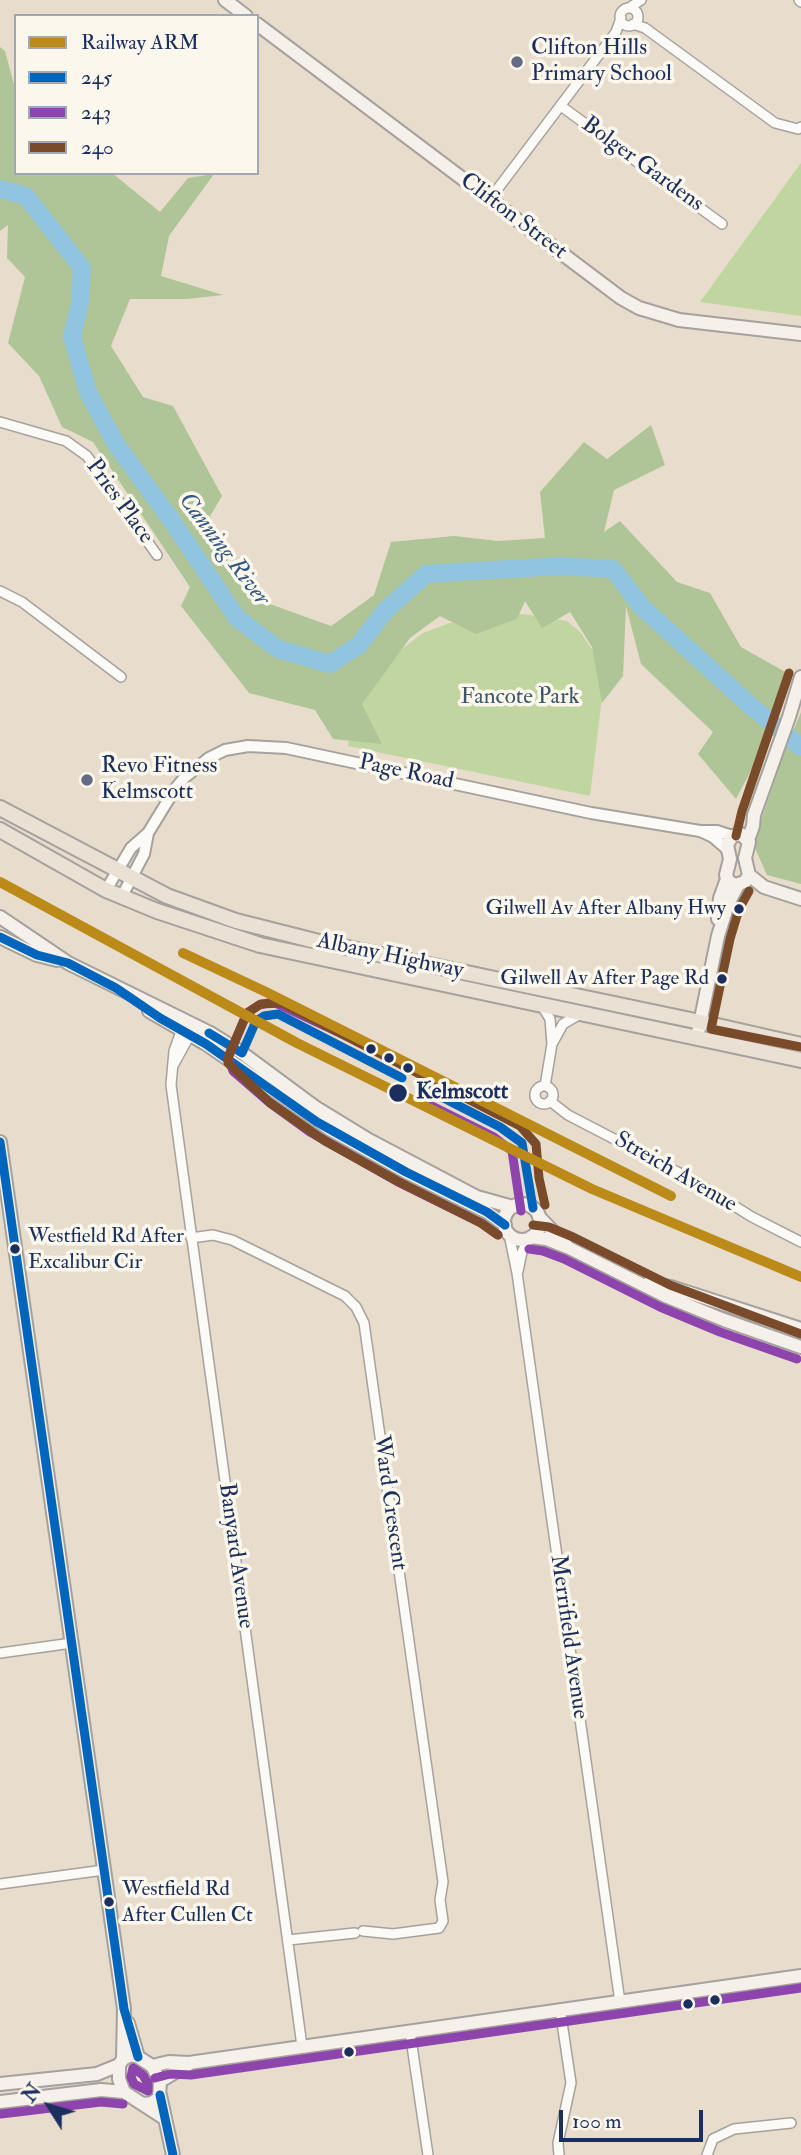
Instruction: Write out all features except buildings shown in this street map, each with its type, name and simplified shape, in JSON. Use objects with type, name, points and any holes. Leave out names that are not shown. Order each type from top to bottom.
[{"type":"highway","name":"Albany Highway","points":[[0,808],[167,897],[236,921],[374,954],[801,1045]]},
{"type":"highway","name":"Albany Highway","points":[[0,830],[106,890],[157,911],[260,945],[801,1060]]},
{"type":"highway","points":[[370,970],[374,954]]},
{"type":"main road","points":[[225,0],[243,14]]},
{"type":"main road","name":"Clifton Street","points":[[259,26],[621,298],[639,308],[679,320],[801,334]]},
{"type":"main road","points":[[801,677],[755,811],[739,837],[727,842],[730,859],[726,872],[757,888],[764,887],[801,899]]},
{"type":"main road","points":[[697,1038],[718,936],[718,910],[739,881],[749,848],[739,837]]},
{"type":"main road","points":[[0,917],[68,963],[188,1028],[242,1053],[315,1107],[369,1140],[477,1197],[513,1207]]},
{"type":"main road","points":[[0,937],[37,955],[68,963]]},
{"type":"main road","points":[[188,1028],[317,1122],[352,1143],[487,1212],[517,1239],[546,1239],[664,1296],[801,1347]]},
{"type":"main road","points":[[242,1053],[241,1062],[276,1093]]},
{"type":"main road","points":[[0,1142],[124,2009],[138,2057]]},
{"type":"main road","points":[[507,1230],[506,1215],[513,1207],[522,1204],[530,1206],[569,1248]]},
{"type":"main road","points":[[530,1238],[538,1229],[539,1217]]},
{"type":"main road","points":[[635,1280],[671,1287],[801,1329]]},
{"type":"main road","points":[[152,2066],[169,2062],[189,2063],[801,1976]]},
{"type":"main road","points":[[124,2009],[119,2079],[124,2092]]},
{"type":"main road","points":[[0,2084],[97,2074],[131,2056],[138,2057],[152,2066],[160,2081],[164,2118],[173,2155]]},
{"type":"main road","points":[[160,2081],[189,2063]]},
{"type":"main road","points":[[0,2102],[101,2090],[124,2092],[164,2118]]},
{"type":"main road","points":[[144,2104],[154,2102],[160,2095]]},
{"type":"street","points":[[490,199],[616,32],[633,17],[641,0]]},
{"type":"street","points":[[616,32],[623,10],[775,123],[797,129],[801,127]]},
{"type":"street","name":"Bolger Gardens","points":[[561,106],[722,224]]},
{"type":"street","name":"Pries Place","points":[[0,422],[66,441],[87,456],[157,555]]},
{"type":"street","points":[[0,591],[22,602],[121,677]]},
{"type":"street","name":"Page Road","points":[[106,890],[131,848],[148,833],[175,789],[196,766],[225,750],[256,745],[314,754],[591,813],[700,831],[717,831],[739,837]]},
{"type":"street","name":"Page Road","points":[[700,831],[728,850]]},
{"type":"street","name":"Page Road","points":[[122,896],[144,853],[148,833]]},
{"type":"street","points":[[542,1006],[550,1019],[552,1044],[545,1086]]},
{"type":"street","points":[[552,1044],[563,1024],[580,1014]]},
{"type":"street","name":"Banyard Avenue","points":[[188,1028],[173,1066],[171,1085],[302,2046]]},
{"type":"street","points":[[545,1086],[553,1093],[551,1101],[542,1104],[536,1097],[538,1088],[545,1086]]},
{"type":"street","name":"Streich Avenue","points":[[551,1101],[568,1115],[691,1179],[743,1212],[801,1242]]},
{"type":"street","name":"Merrifield Avenue","points":[[507,1230],[517,1273],[620,2001]]},
{"type":"street","name":"Ward Crescent","points":[[191,1238],[213,1235],[232,1240],[345,1296],[361,1313],[443,1882],[440,1900],[443,1921],[439,1928],[393,1934],[359,1932],[288,1940]]},
{"type":"street","name":"Merrifield Avenue","points":[[517,1273],[522,1252],[530,1238]]},
{"type":"street","points":[[0,1653],[72,1643]]},
{"type":"street","points":[[0,1884],[104,1870]]},
{"type":"street","points":[[559,2155],[558,2143],[571,2083],[560,2009]]},
{"type":"street","points":[[410,2032],[428,2155]]},
{"type":"street","points":[[707,2155],[713,2139],[734,2129],[791,2123]]},
{"type":"green space","points":[[0,47],[5,51],[14,85],[14,175],[114,175],[160,212],[188,178],[213,175],[169,236],[161,276],[223,295],[187,299],[130,299],[111,346],[143,397],[173,406],[222,496],[209,518],[234,575],[267,603],[331,626],[374,595],[391,542],[454,536],[498,541],[545,538],[540,492],[584,442],[607,459],[651,425],[665,465],[614,490],[604,532],[620,521],[677,582],[710,593],[741,647],[787,673],[757,759],[736,799],[698,754],[713,732],[641,664],[626,606],[623,676],[602,703],[592,647],[570,612],[542,628],[525,601],[517,619],[476,634],[440,616],[410,638],[362,704],[382,744],[333,739],[315,710],[249,693],[181,606],[190,587],[93,442],[62,427],[39,376],[8,343],[25,277],[7,258],[8,225],[0,231]]},
{"type":"green space","points":[[801,163],[801,316],[700,302]]},
{"type":"green space","name":"Fancote Park","points":[[523,614],[567,621],[580,632],[596,655],[603,689],[590,796],[348,746],[353,717],[395,654],[423,633],[450,623]]},
{"type":"green space","points":[[801,712],[801,884],[767,875],[753,844]]},
{"type":"waterway","name":"Canning River","points":[[0,189],[26,196],[82,268],[80,303],[72,336],[88,392],[116,444],[237,618],[278,649],[330,664],[359,645],[384,612],[426,574],[560,566],[613,569],[642,607],[752,707],[801,747]]},
{"type":"rail line","name":"ARM","points":[[0,882],[297,1043],[592,1189],[801,1277]]},
{"type":"rail line","name":"ARM","points":[[183,953],[671,1196]]},
{"type":"transit line","name":"240","points":[[736,836],[789,673]]},
{"type":"transit line","name":"240","points":[[749,891],[739,909],[730,939],[711,1029],[801,1047]]},
{"type":"transit line","name":"245","points":[[0,937],[37,955],[68,963],[116,988],[160,1018],[206,1044],[317,1122],[406,1172],[487,1212],[505,1225]]},
{"type":"transit line","name":"243","points":[[370,1047],[273,1002],[259,1005],[247,1013],[228,1058],[233,1071],[270,1103],[310,1132],[400,1183],[481,1223],[498,1235]]},
{"type":"transit line","name":"240","points":[[498,1235],[481,1223],[325,1141],[269,1102],[228,1063],[247,1013],[261,1004],[282,1003],[520,1126],[536,1144],[545,1205]]},
{"type":"transit line","name":"245","points":[[209,1033],[242,1053],[256,1021],[264,1016],[278,1014],[402,1078]]},
{"type":"transit line","name":"245","points":[[428,1090],[500,1127],[522,1143],[533,1208]]},
{"type":"transit line","name":"243","points":[[422,1101],[494,1137],[512,1151],[521,1211]]},
{"type":"transit line","name":"245","points":[[0,1142],[124,2009],[138,2057]]},
{"type":"transit line","name":"240","points":[[533,1225],[549,1227],[670,1285],[801,1334]]},
{"type":"transit line","name":"243","points":[[529,1249],[564,1259],[660,1307],[720,1332],[797,1359]]},
{"type":"transit line","name":"243","points":[[155,2078],[801,1988]]},
{"type":"transit line","name":"243","points":[[133,2068],[143,2075],[148,2091],[134,2084],[131,2077],[133,2068]]},
{"type":"transit line","name":"245","points":[[160,2095],[173,2155]]},
{"type":"transit line","name":"243","points":[[1,2114],[101,2102],[123,2104]]},
{"type":"place","name":"Clifton Hills Primary School","points":[[517,62]]},
{"type":"place","name":"Revo Fitness Kelmscott","points":[[87,780]]},
{"type":"place","name":"Gilwell Av After Albany Hwy","points":[[739,909]]},
{"type":"place","name":"Gilwell Av After Page Rd","points":[[722,979]]},
{"type":"place","name":"Kelmscott","points":[[398,1093]]},
{"type":"place","name":"Westfield Rd After Excalibur Cir","points":[[15,1249]]},
{"type":"place","name":"Westfield Rd After Cullen Ct","points":[[109,1902]]}]
